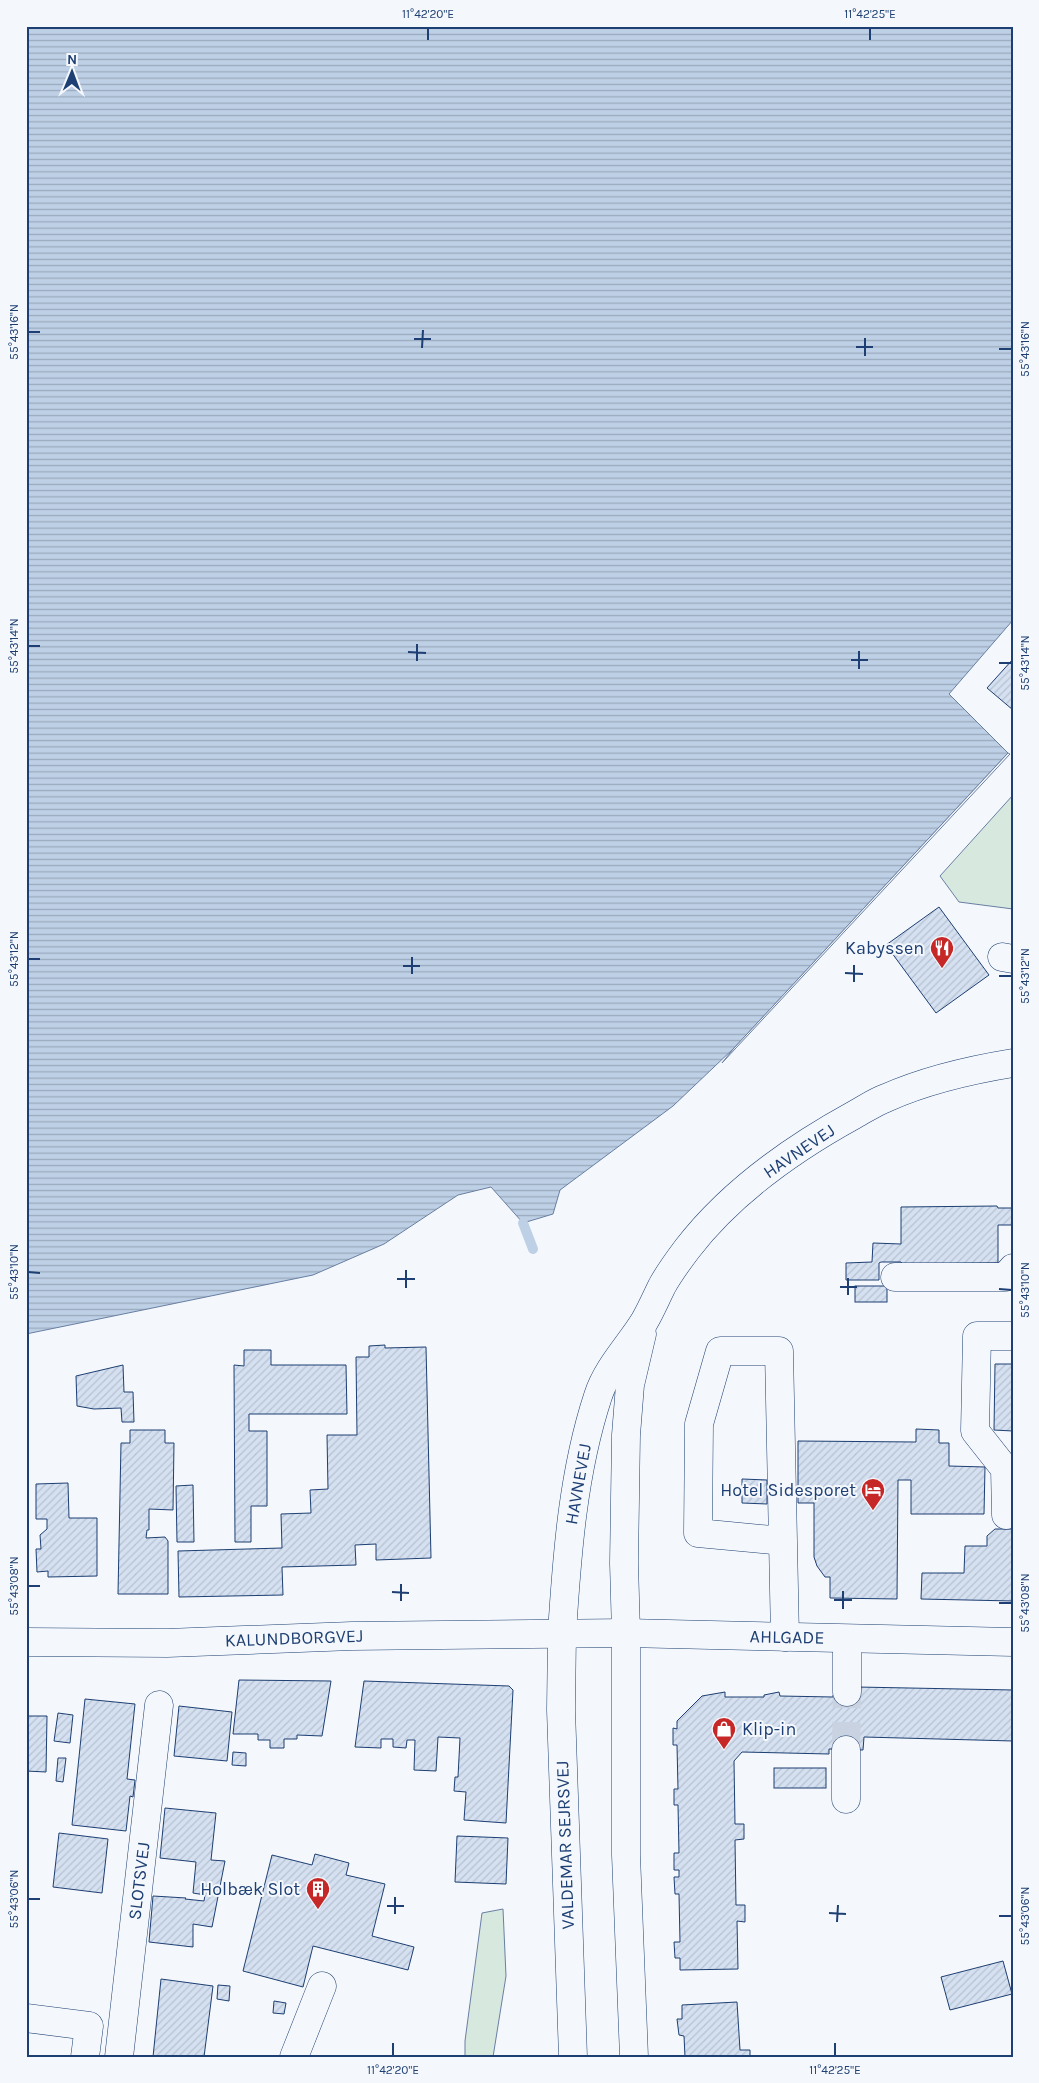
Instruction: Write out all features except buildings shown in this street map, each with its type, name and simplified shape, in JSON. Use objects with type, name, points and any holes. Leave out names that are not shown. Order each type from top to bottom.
[{"type":"street","name":"HAVNEVEJ","points":[[562,1633],[568,1546],[588,1430],[598,1394],[608,1372],[645,1321],[663,1285],[700,1233],[746,1188],[817,1135],[886,1098],[963,1071],[1013,1063]]},
{"type":"street","points":[[896,1276],[1005,1277],[1013,1268]]},
{"type":"street","name":"HAVNEVEJ","points":[[626,1633],[624,1563],[626,1435],[630,1385],[645,1321]]},
{"type":"street","points":[[1006,1515],[1005,1469],[975,1431],[977,1336],[1013,1336]]},
{"type":"street","points":[[783,1541],[698,1533],[699,1424],[720,1351],[779,1351],[783,1541],[785,1637]]},
{"type":"street","name":"AHLGADE","points":[[562,1633],[1013,1642]]},
{"type":"street","name":"KALUNDBORGVEJ","points":[[26,1642],[167,1643],[352,1636],[562,1633]]},
{"type":"street","name":"VALDEMAR SEJRSVEJ","points":[[562,1633],[561,1710],[572,2057]]},
{"type":"street","points":[[626,1633],[626,1855],[634,2057]]},
{"type":"street","points":[[847,1639],[847,1692]]},
{"type":"street","name":"SLOTSVEJ","points":[[119,2057],[159,1705]]},
{"type":"street","points":[[846,1750],[846,1799]]},
{"type":"street","points":[[294,2057],[322,1986]]},
{"type":"street","points":[[26,2018],[89,2026],[85,2057]]},
{"type":"shaded area","points":[[1013,795],[1013,909],[959,902],[940,876]]},
{"type":"shaded area","points":[[503,1909],[506,1976],[493,2057],[465,2057],[465,2041],[482,1913]]},
{"type":"water","points":[[26,26],[1013,26],[1013,620],[949,694],[1008,753],[734,1048],[673,1106],[560,1190],[553,1214],[523,1223],[491,1187],[458,1195],[384,1244],[313,1275],[26,1334]]},
{"type":"pier","points":[[1008,753],[1010,754],[722,1063],[734,1048]]},
{"type":"waterway","points":[[523,1223],[533,1249]]},
{"type":"tunnel","points":[[846,1750],[847,1692]]},
{"type":"place","name":"Kabyssen","points":[[942,969]]},
{"type":"place","name":"Hotel Sidesporet","points":[[873,1511]]},
{"type":"place","name":"Klip-in","points":[[724,1750]]},
{"type":"place","name":"Holbæk Slot","points":[[318,1910]]}]
